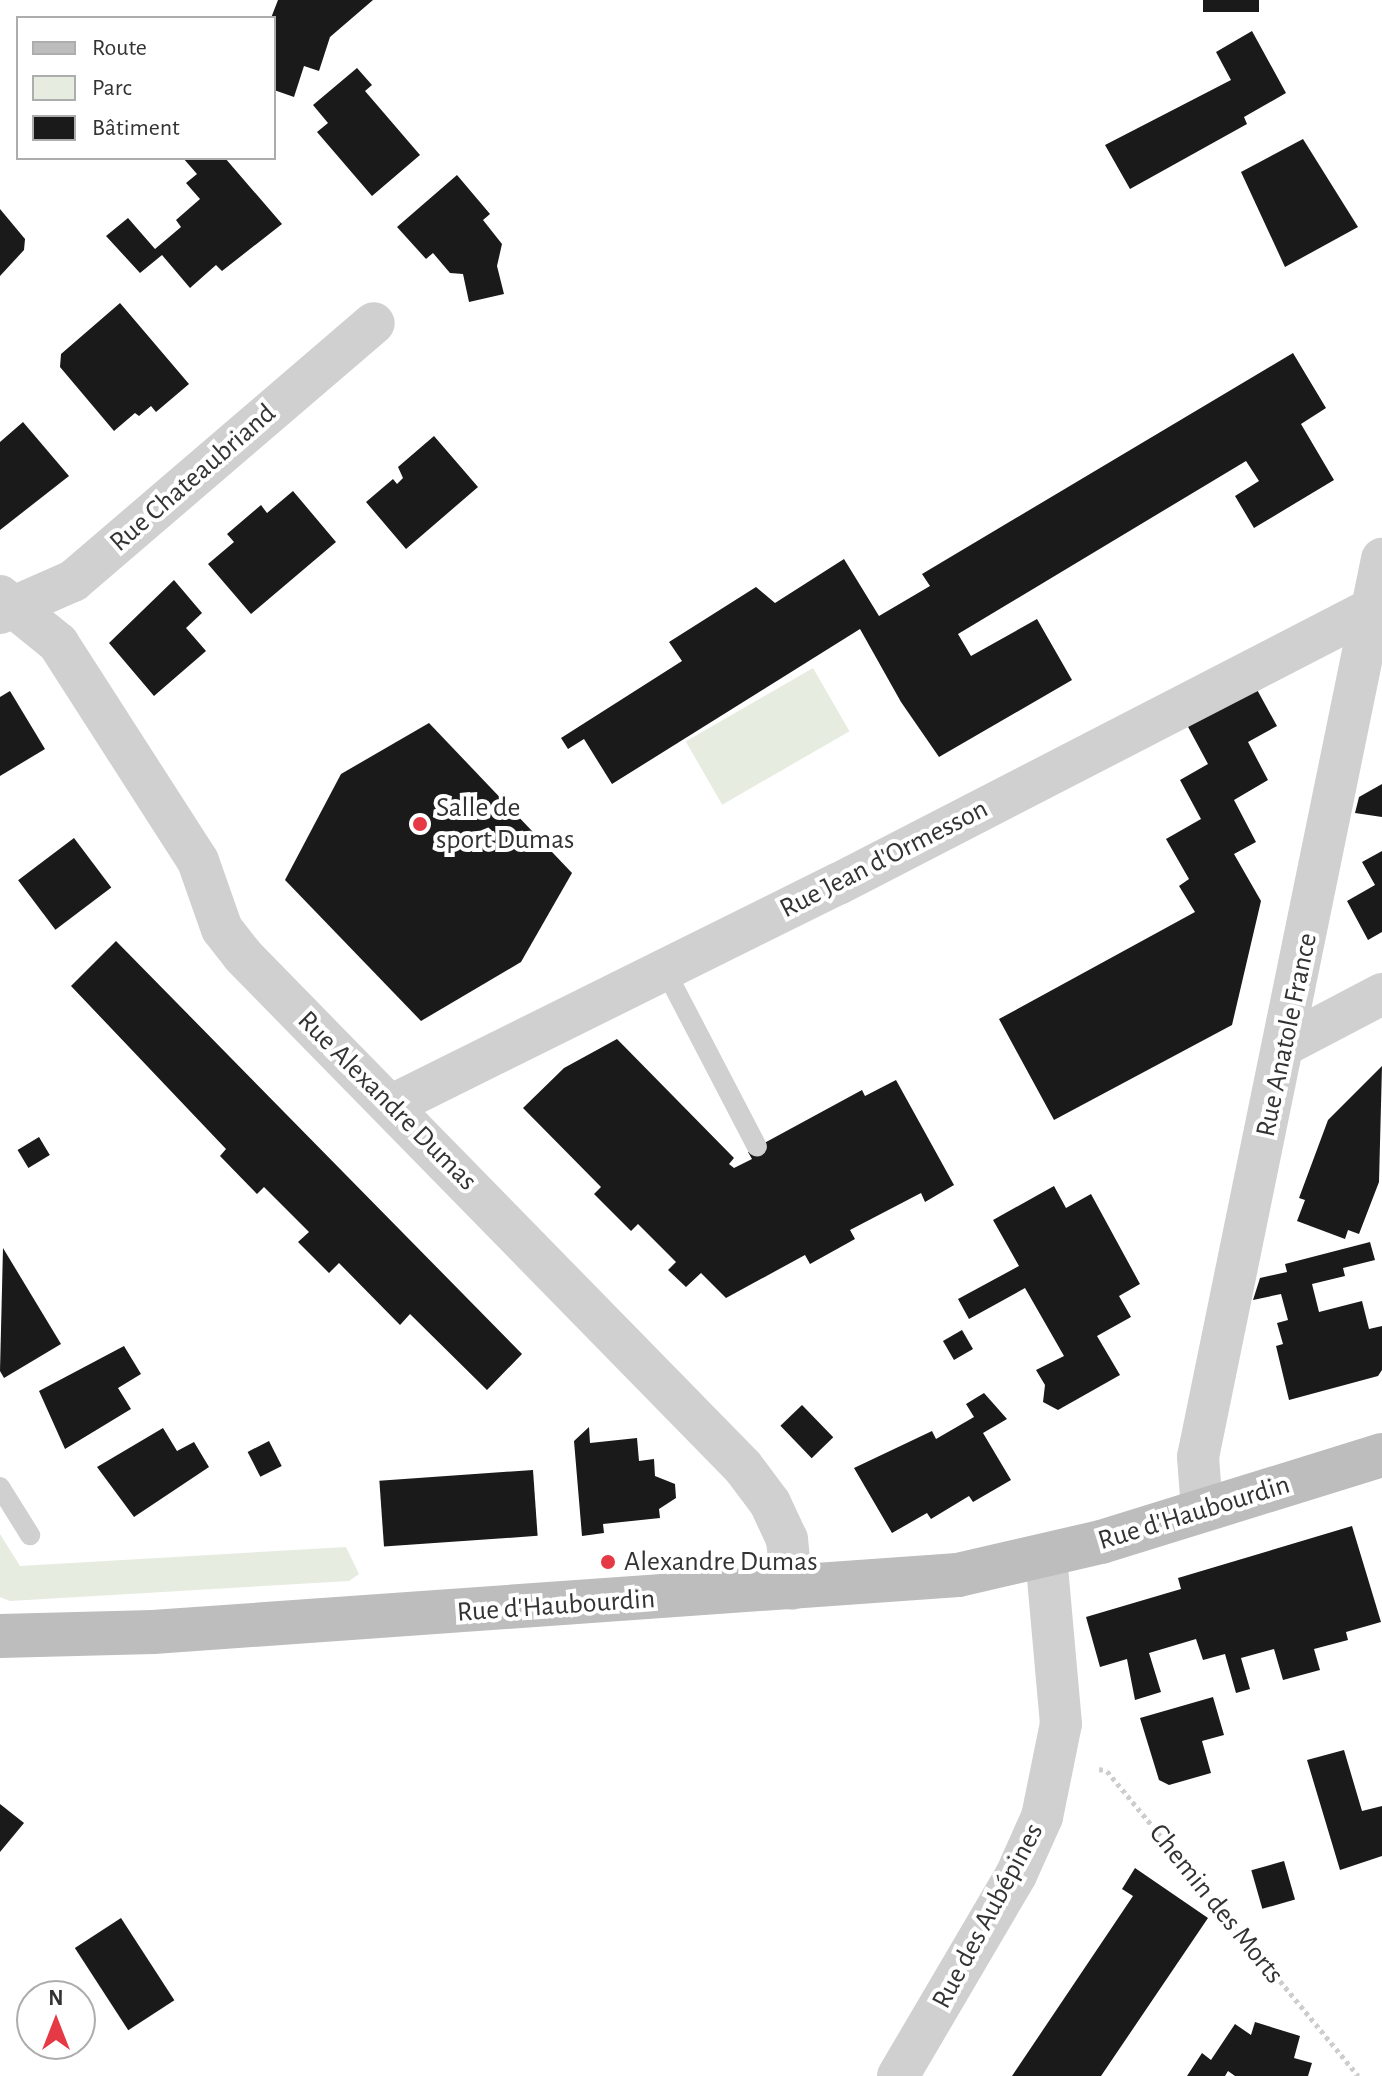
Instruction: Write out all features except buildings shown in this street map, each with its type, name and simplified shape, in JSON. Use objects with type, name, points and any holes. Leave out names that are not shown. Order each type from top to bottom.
[{"type":"main road","name":"Rue d'Haubourdin","points":[[0,1636],[87,1636],[958,1575],[1046,1557],[1382,1455]]},
{"type":"street","name":"Rue Chateaubriand","points":[[5,605],[73,581],[374,323]]},
{"type":"street","name":"Rue Anatole France","points":[[1202,1511],[1198,1457],[1285,1045],[1382,559]]},
{"type":"street","name":"Rue Alexandre Dumas","points":[[5,605],[58,643],[208,879],[222,929],[743,1467],[770,1503],[787,1539],[792,1589]]},
{"type":"street","name":"Rue Jean d'Ormesson","points":[[392,1105],[665,970],[1373,608]]},
{"type":"street","points":[[1285,1045],[1382,994]]},
{"type":"street","name":"Rue des Aubépines","points":[[898,2076],[1016,1875],[1042,1817],[1056,1763],[1060,1670],[1046,1557]]},
{"type":"lane","points":[[665,970],[757,1147]]},
{"type":"lane","points":[[0,1487],[30,1535]]},
{"type":"path","name":"Chemin des Morts","points":[[1056,1763],[1107,1771],[1358,2076]]},
{"type":"green space","points":[[813,668],[850,731],[722,805],[686,742]]},
{"type":"green space","points":[[0,1534],[20,1566],[346,1547],[359,1574],[349,1581],[10,1601],[0,1597]]},
{"type":"place","name":"Salle de sport Dumas","points":[[420,824]]},
{"type":"place","name":"Alexandre Dumas","points":[[608,1562]]}]
